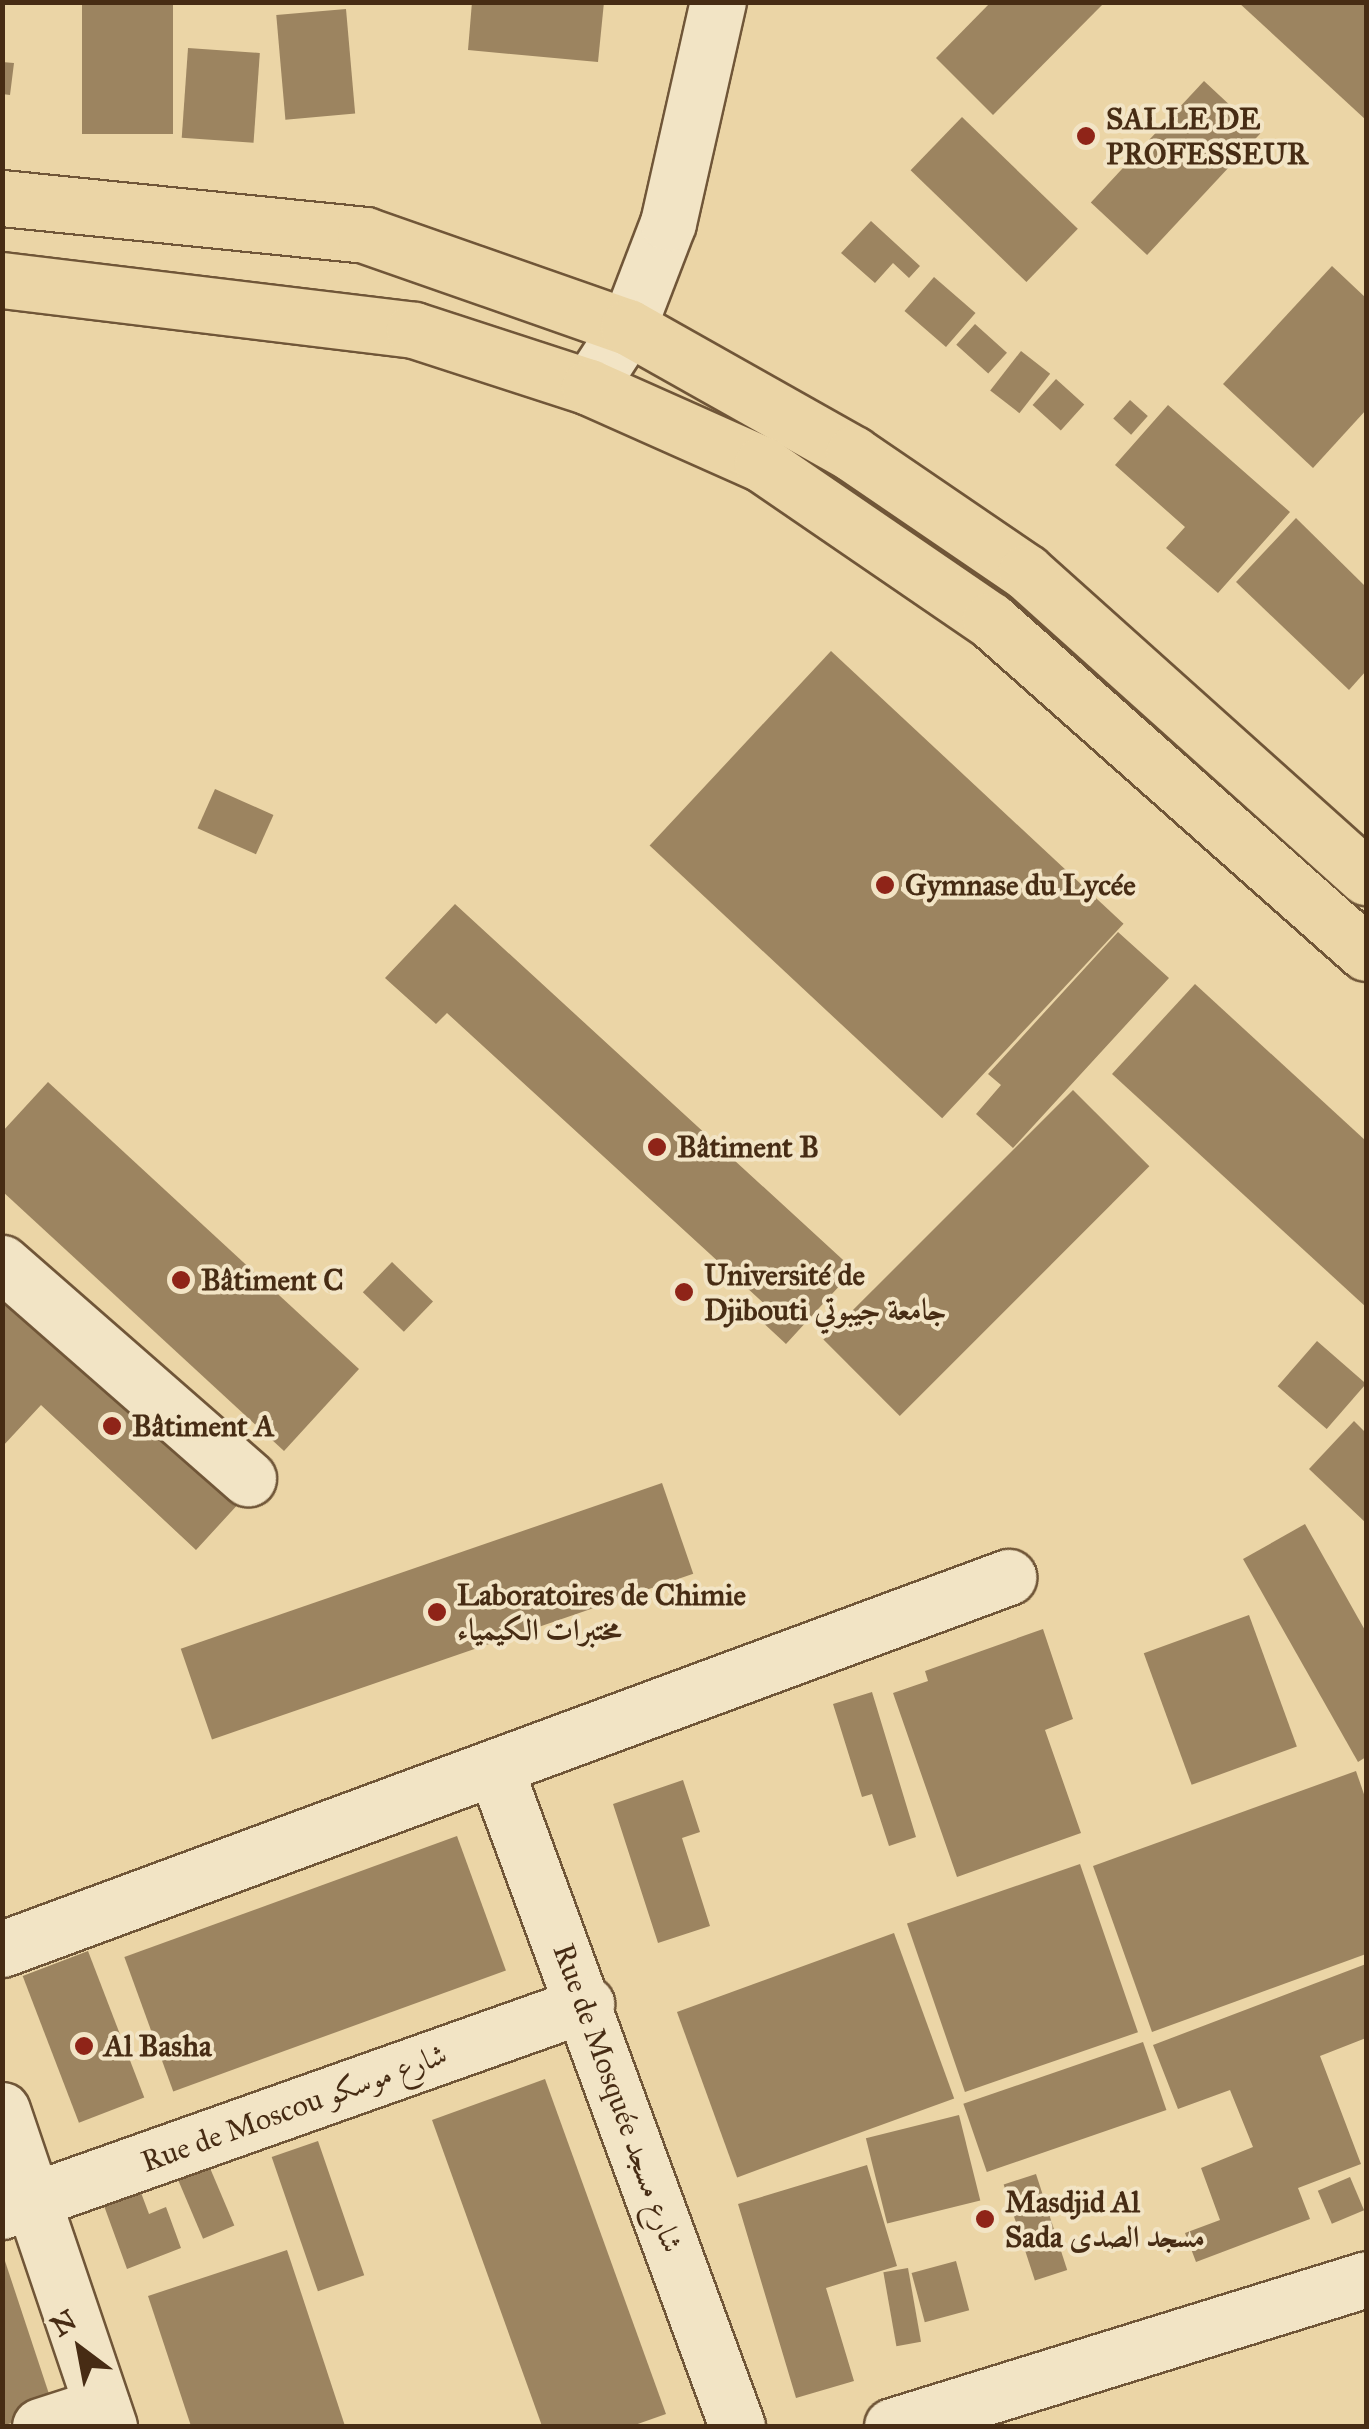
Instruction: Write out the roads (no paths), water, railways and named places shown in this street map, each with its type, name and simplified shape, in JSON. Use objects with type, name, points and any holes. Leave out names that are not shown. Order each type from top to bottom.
[{"type":"main road","points":[[2,198],[365,235],[628,327],[853,454],[1026,572],[1366,876]]},
{"type":"main road","points":[[2,280],[414,330],[589,387],[762,464],[990,620],[1366,953]]},
{"type":"street","points":[[589,387],[628,327],[668,222],[718,2]]},
{"type":"street","points":[[2,1263],[248,1478]]},
{"type":"street","points":[[2,1949],[496,1770],[1008,1577]]},
{"type":"street","name":"Rue de Mosquée شارع مسجد","points":[[496,1770],[586,2004],[738,2426]]},
{"type":"street","name":"Rue de Moscou شارع موسكو","points":[[15,2207],[586,2004]]},
{"type":"street","points":[[2,2110],[15,2207],[105,2416],[40,2426]]},
{"type":"street","points":[[892,2426],[1366,2278]]},
{"type":"place","name":"SALLE DE PROFESSEUR","points":[[1086,136]]},
{"type":"place","name":"Gymnase du Lycée","points":[[885,885]]},
{"type":"place","name":"Bâtiment B","points":[[657,1147]]},
{"type":"place","name":"Bâtiment C","points":[[181,1280]]},
{"type":"place","name":"Université de Djibouti جامعة جيبوتي","points":[[684,1292]]},
{"type":"place","name":"Bâtiment A","points":[[112,1426]]},
{"type":"place","name":"Laboratoires de Chimie مختبرات الكيمياء","points":[[437,1612]]},
{"type":"place","name":"Al Basha","points":[[84,2046]]},
{"type":"place","name":"Masdjid Al Sada مسجد الصدى","points":[[985,2219]]}]
